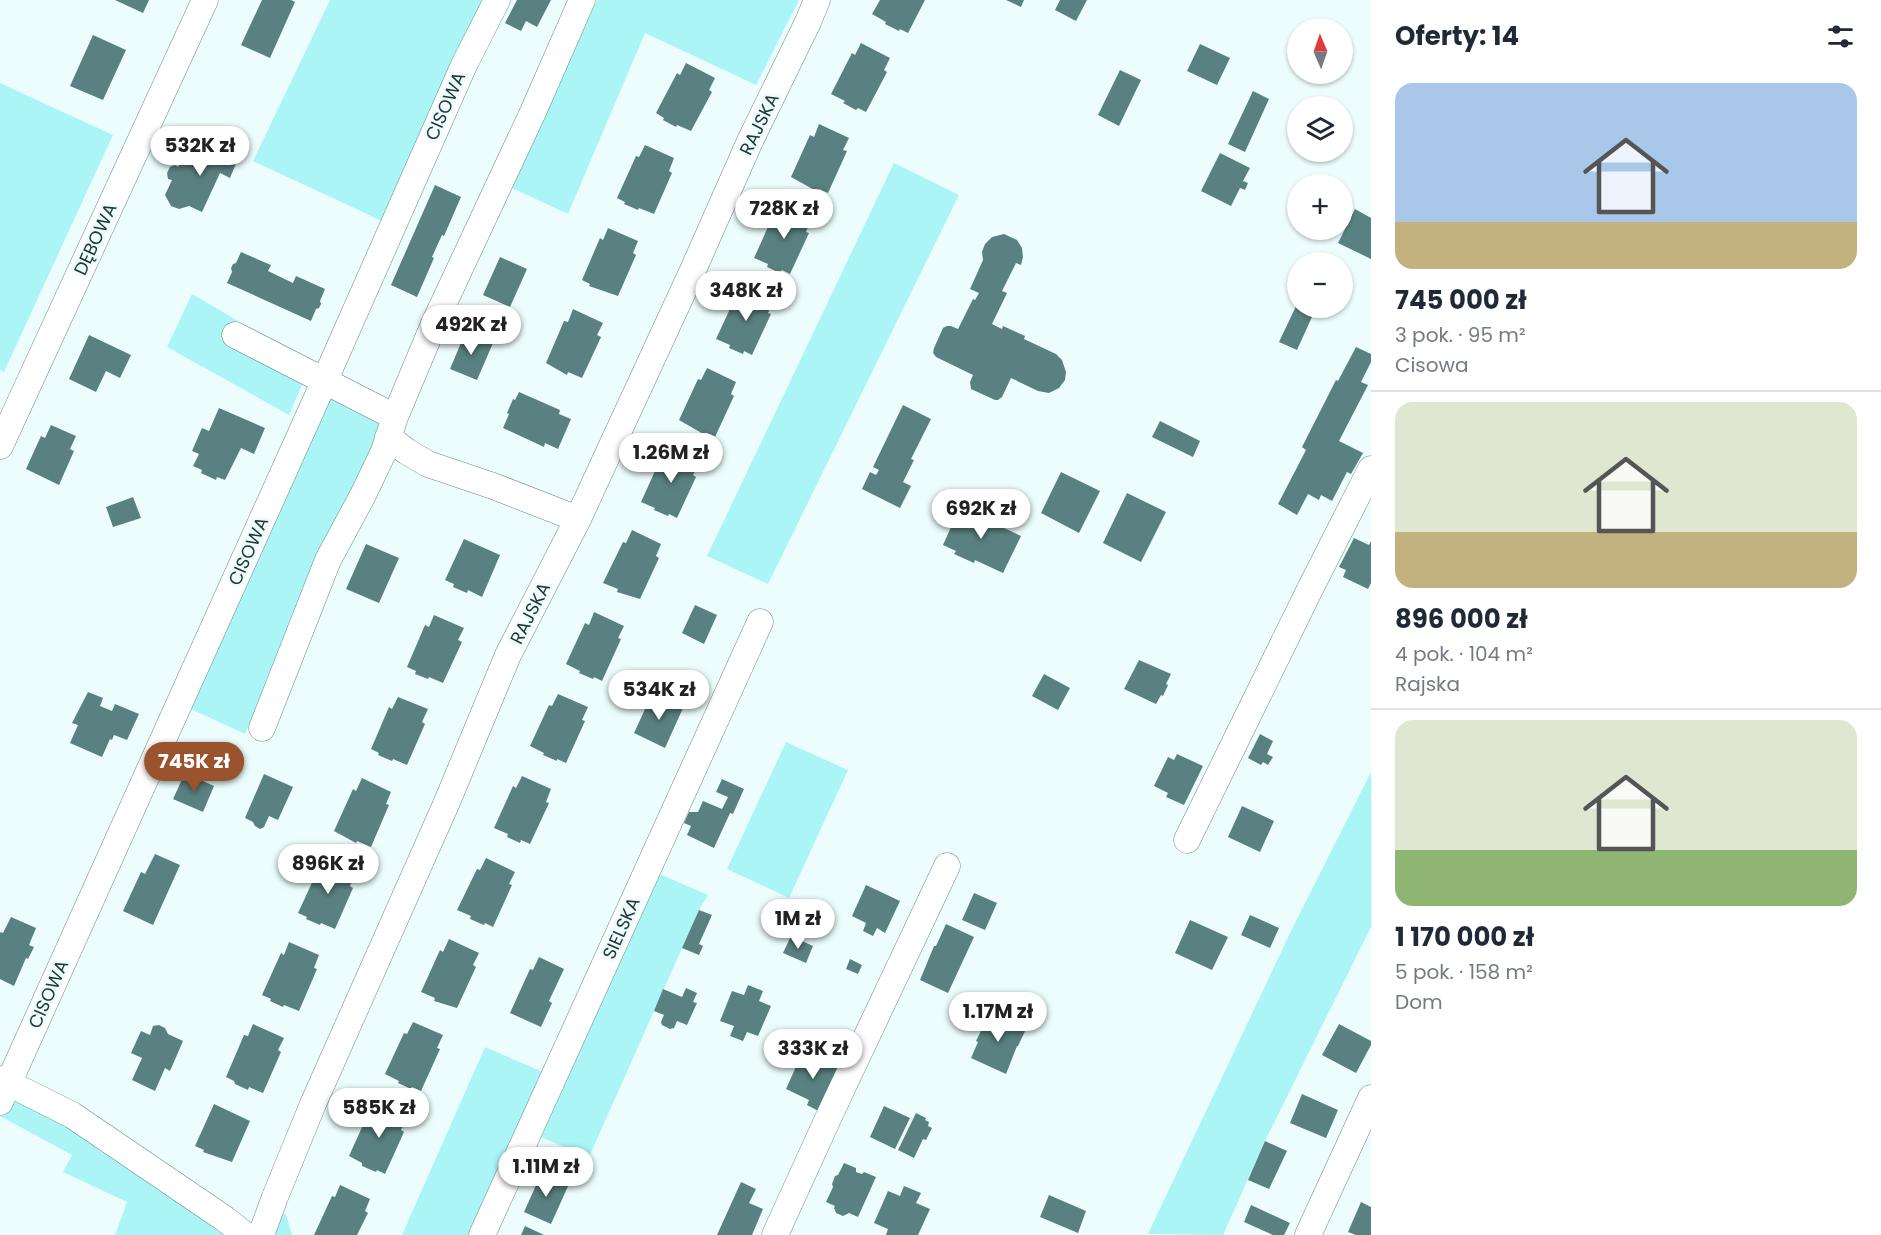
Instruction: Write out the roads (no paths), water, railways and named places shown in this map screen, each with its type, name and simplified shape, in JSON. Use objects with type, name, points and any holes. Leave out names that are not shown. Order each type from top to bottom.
[{"type":"street","name":"DĘBOWA","points":[[0,446],[205,0]]},
{"type":"street","name":"CISOWA","points":[[3,1088],[324,382],[464,65],[496,0]]},
{"type":"street","points":[[262,728],[328,560],[384,451],[434,324],[533,112],[582,0]]},
{"type":"street","name":"RAJSKA","points":[[261,1235],[274,1197],[313,1104],[447,802],[508,655],[578,519],[750,141],[818,0]]},
{"type":"street","points":[[235,335],[324,382],[392,427],[406,451],[428,464],[578,519]]},
{"type":"street","points":[[1187,840],[1371,469]]},
{"type":"street","name":"SIELSKA","points":[[482,1235],[760,622]]},
{"type":"street","points":[[775,1235],[947,866]]},
{"type":"street","points":[[3,1088],[72,1115],[245,1235]]},
{"type":"street","points":[[1308,1235],[1371,1098]]}]
